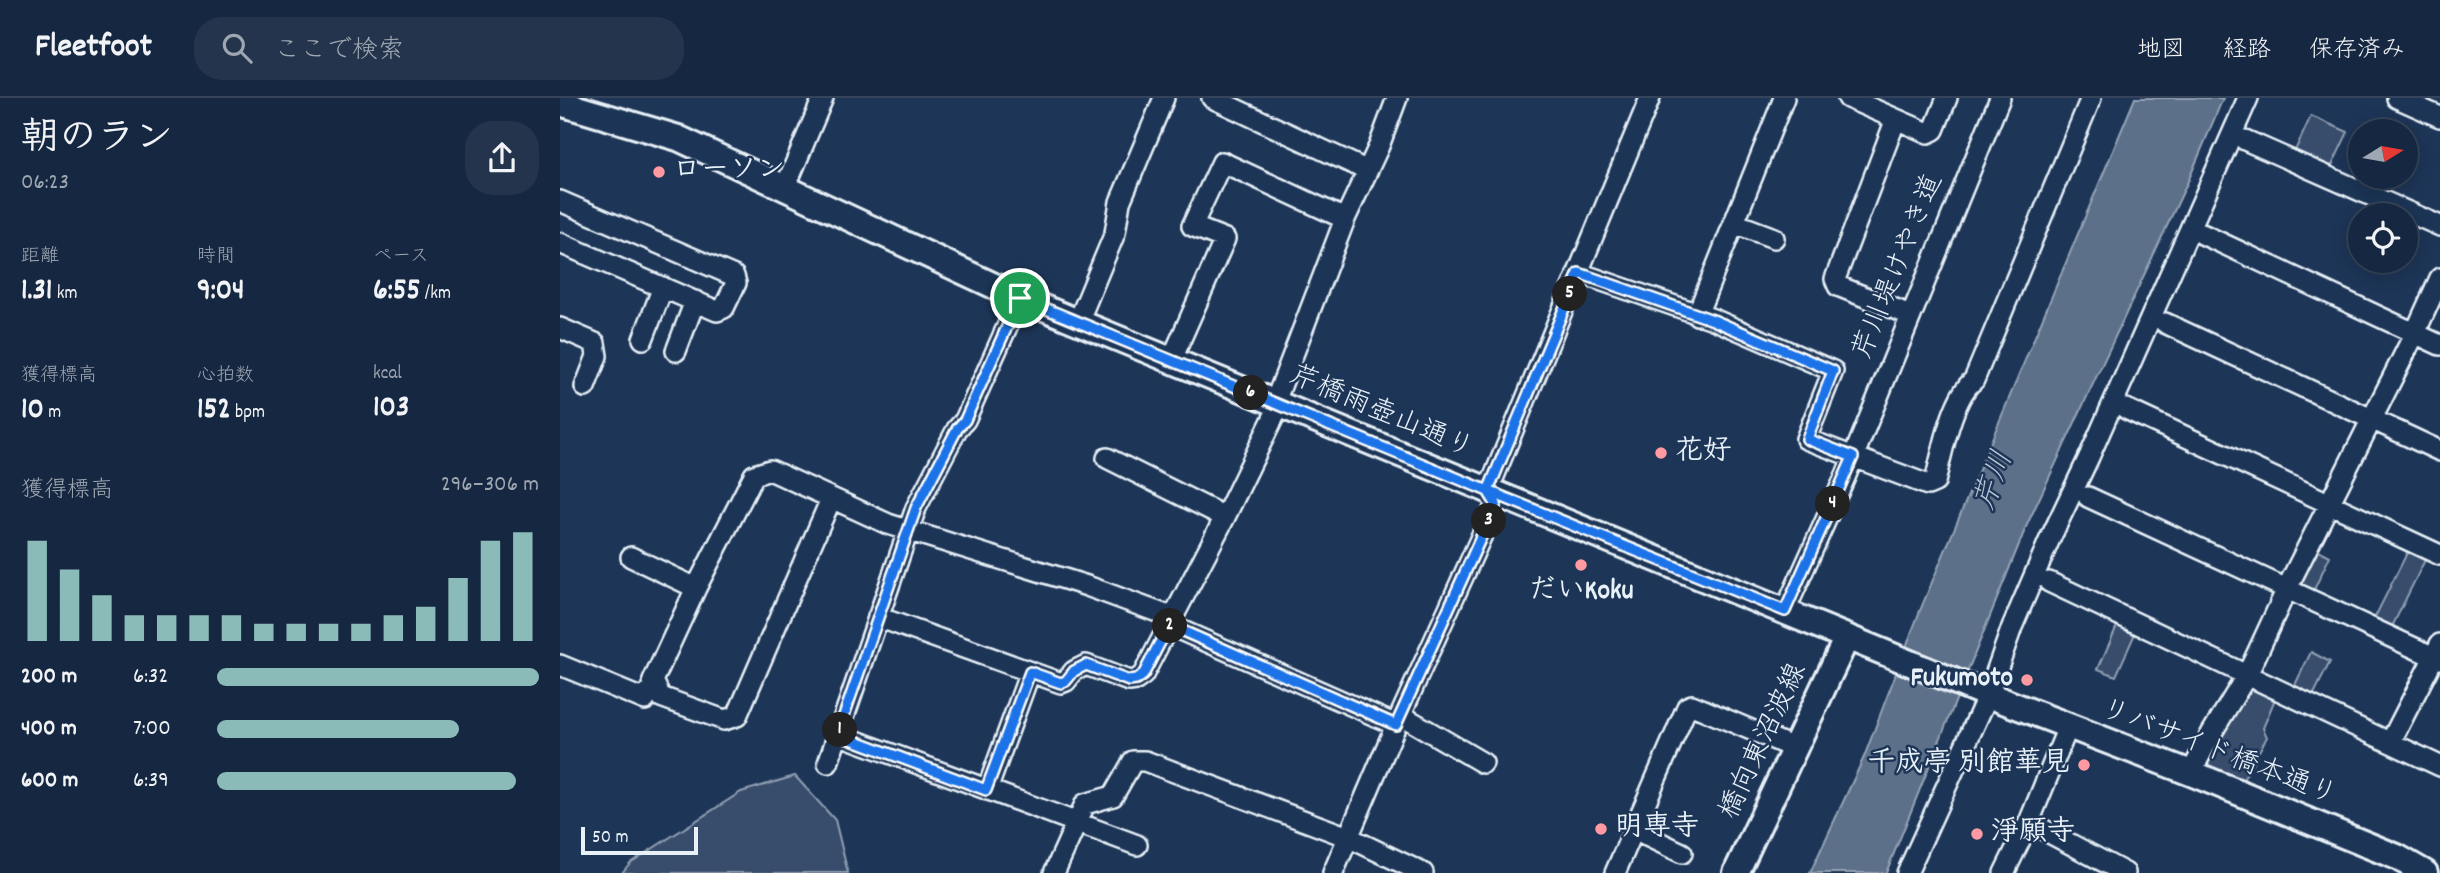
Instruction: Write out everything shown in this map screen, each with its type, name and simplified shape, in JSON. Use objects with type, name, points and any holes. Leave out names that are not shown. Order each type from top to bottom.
[{"type":"main road","name":"芹橋雨壺山通り","points":[[575,104],[678,138],[1020,298],[1981,692]]},
{"type":"main road","name":"橋向東沼波線","points":[[1736,873],[1847,637]]},
{"type":"main road","name":"リバサイド橋本通り","points":[[1981,692],[2397,856],[2425,873]]},
{"type":"street","points":[[785,188],[823,98]]},
{"type":"street","points":[[1078,322],[1115,233],[1120,202],[1164,98]]},
{"type":"street","points":[[1212,98],[1366,170]]},
{"type":"street","points":[[878,617],[1061,683],[1074,671],[1086,665],[1129,681],[1143,675],[1280,404],[1278,394],[1345,219],[1379,146],[1397,98]]},
{"type":"street","points":[[1333,873],[1398,720],[1496,504],[1488,491],[1650,98]]},
{"type":"street","points":[[1697,315],[1784,98]]},
{"type":"street","points":[[1848,98],[1928,132],[1934,130],[1947,98]]},
{"type":"street","name":"芹川堤けやき道","points":[[1785,611],[1853,457],[2000,98]]},
{"type":"street","points":[[1579,273],[1762,339],[1833,371],[1807,439],[1928,485],[1935,482],[1944,443],[1959,404],[1966,387],[1974,380],[2091,98]]},
{"type":"street","points":[[1907,873],[1981,692],[2089,457],[2248,98]]},
{"type":"street","points":[[2397,98],[2440,117]]},
{"type":"street","points":[[1896,119],[1835,279],[1838,286],[1910,315]]},
{"type":"street","points":[[2245,140],[2440,226]]},
{"type":"street","points":[[1172,359],[1225,239],[1192,226],[1222,162],[1345,219]]},
{"type":"street","points":[[560,201],[734,276],[736,283],[724,308],[717,311],[560,243]]},
{"type":"street","points":[[1734,223],[1774,238]]},
{"type":"street","points":[[2202,234],[2440,345]]},
{"type":"street","points":[[2191,773],[2247,675],[2440,278]]},
{"type":"street","points":[[643,340],[663,288]]},
{"type":"street","points":[[828,763],[916,508],[957,429],[965,420],[1020,298]]},
{"type":"street","points":[[676,351],[695,301]]},
{"type":"street","points":[[2165,323],[2440,451]]},
{"type":"street","points":[[560,328],[595,343],[597,356],[585,387]]},
{"type":"street","points":[[2126,409],[2440,555]]},
{"type":"street","points":[[1107,458],[1225,517]]},
{"type":"street","points":[[831,499],[737,716],[724,720],[661,697],[653,681],[696,588],[754,475],[770,470],[888,524],[1087,586],[1398,720],[1483,763]]},
{"type":"street","points":[[2088,497],[2287,588],[2438,653],[2391,741]]},
{"type":"street","points":[[631,557],[696,588]]},
{"type":"street","points":[[2049,582],[2440,766]]},
{"type":"street","points":[[560,665],[645,699],[648,693],[657,689]]},
{"type":"street","points":[[986,790],[1030,672]]},
{"type":"street","points":[[1615,873],[1687,707],[1692,705],[1794,748]]},
{"type":"street","points":[[2004,873],[2029,822],[2068,727]]},
{"type":"street","points":[[839,730],[843,736],[1077,822],[1136,847]]},
{"type":"street","points":[[1054,873],[1085,804],[1113,796],[1133,761],[1145,761],[1348,837],[1423,873]]},
{"type":"street","points":[[2029,822],[2124,873]]},
{"type":"street","points":[[1634,830],[1682,853]]},
{"type":"shaded area","points":[[2311,116],[2348,132],[2328,174],[2292,157]]},
{"type":"shaded area","points":[[2411,545],[2428,554],[2389,633],[2371,625]]},
{"type":"shaded area","points":[[2311,546],[2330,556],[2311,596],[2294,588]]},
{"type":"shaded area","points":[[2120,619],[2138,627],[2116,676],[2098,669]]},
{"type":"shaded area","points":[[2311,652],[2330,662],[2311,700],[2292,691]]},
{"type":"shaded area","points":[[2251,685],[2277,694],[2263,728],[2267,737],[2243,780],[2201,764]]},
{"type":"shaded area","points":[[795,776],[835,820],[848,873],[622,873],[630,863],[741,792]]},
{"type":"water","name":"芹川","points":[[2135,98],[2223,98],[2189,179],[2026,527],[1886,873],[1810,873],[1864,757],[1919,613]]},
{"type":"place","name":"ローソン","points":[[659,172]]},
{"type":"place","name":"花好","points":[[1661,453]]},
{"type":"place","name":"だいKoku","points":[[1581,565]]},
{"type":"place","name":"Fukumoto","points":[[2027,680]]},
{"type":"place","name":"千成亭 別館華見","points":[[2084,765]]},
{"type":"place","name":"明専寺","points":[[1601,829]]},
{"type":"place","name":"淨願寺","points":[[1977,834]]},
{"type":"route","points":[[1020,298],[965,420],[957,429],[916,508],[839,730],[843,736],[986,790],[1030,672],[1061,683],[1074,671],[1086,665],[1129,681],[1136,680],[1143,675],[1169,625],[1396,725],[1496,504],[1488,491],[1785,611],[1853,457],[1807,439],[1833,371],[1713,320],[1579,273],[1488,491],[1020,298]]}]
